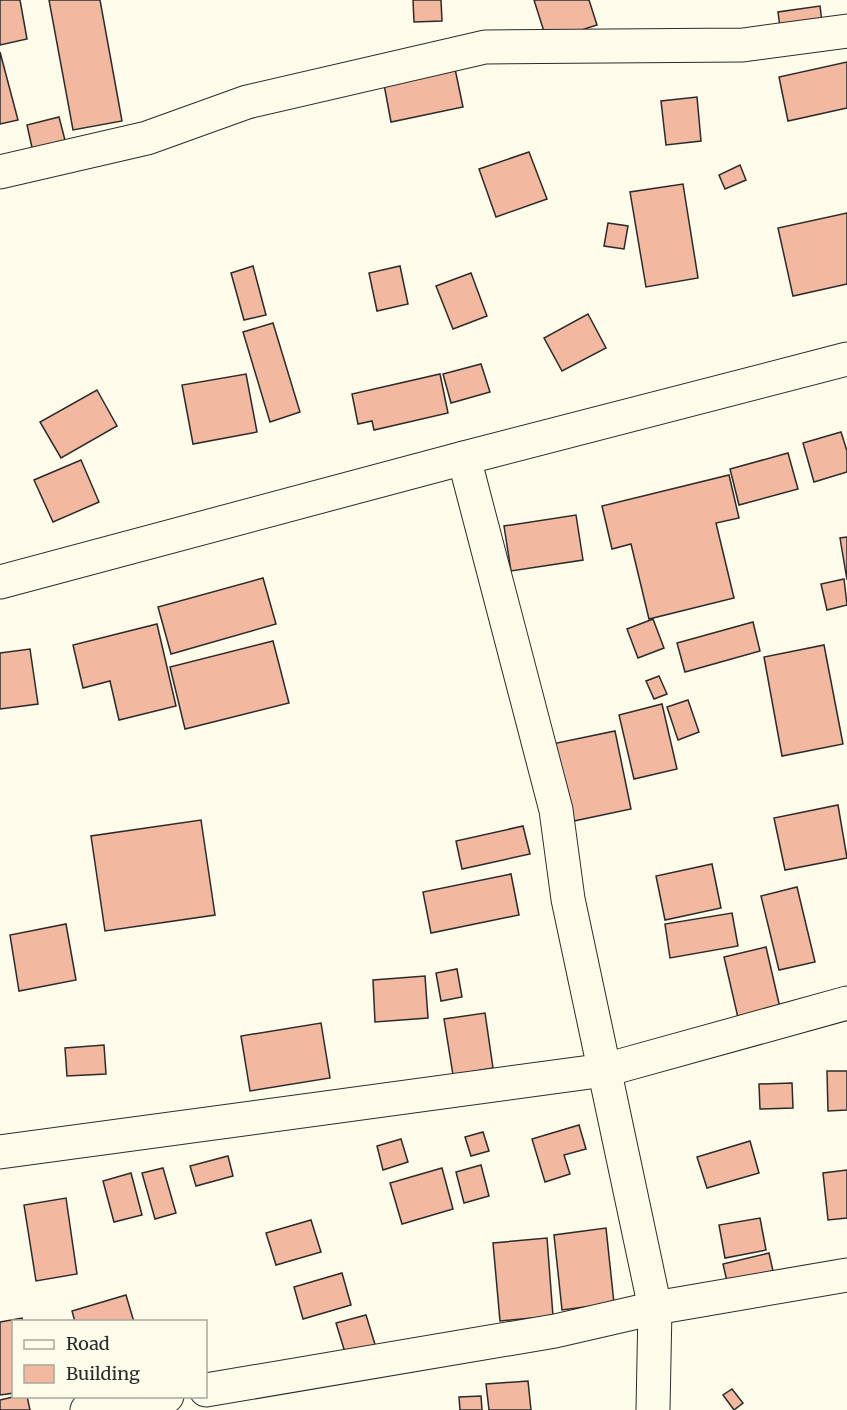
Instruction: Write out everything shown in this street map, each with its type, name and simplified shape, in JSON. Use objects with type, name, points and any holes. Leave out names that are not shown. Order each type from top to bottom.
[{"type":"main road","points":[[0,172],[147,138],[248,102],[485,47],[743,45],[847,31]]},
{"type":"main road","points":[[0,582],[847,359]]},
{"type":"main road","points":[[464,458],[556,810],[568,899],[655,1308],[653,1410]]},
{"type":"main road","points":[[0,1152],[605,1070],[847,1003]]},
{"type":"main road","points":[[207,1390],[555,1331],[655,1308],[847,1275]]},
{"type":"main road","points":[[87,1410],[156,1398]]},
{"type":"building","points":[[0,0],[20,0],[27,39],[0,45]]},
{"type":"building","points":[[49,0],[100,0],[122,121],[73,130]]},
{"type":"building","points":[[413,0],[441,0],[442,21],[414,22]]},
{"type":"building","points":[[534,0],[589,0],[597,25],[547,41]]},
{"type":"building","points":[[820,6],[823,30],[781,36],[778,12]]},
{"type":"building","points":[[0,52],[18,120],[0,124]]},
{"type":"building","points":[[847,62],[847,108],[788,121],[779,77]]},
{"type":"building","points":[[454,64],[463,107],[391,122],[383,79]]},
{"type":"building","points":[[697,97],[701,141],[666,145],[661,101]]},
{"type":"building","points":[[59,117],[66,144],[33,152],[27,125]]},
{"type":"building","points":[[529,152],[547,199],[496,217],[479,169]]},
{"type":"building","points":[[740,165],[746,180],[725,189],[719,175]]},
{"type":"building","points":[[683,184],[698,278],[646,287],[630,192]]},
{"type":"building","points":[[847,213],[847,284],[793,296],[778,228]]},
{"type":"building","points":[[608,223],[628,226],[624,249],[604,246]]},
{"type":"building","points":[[253,266],[266,315],[244,320],[231,273]]},
{"type":"building","points":[[400,266],[408,304],[377,311],[369,273]]},
{"type":"building","points":[[471,273],[487,316],[453,329],[436,286]]},
{"type":"building","points":[[588,314],[606,348],[562,371],[544,338]]},
{"type":"building","points":[[273,323],[300,412],[270,422],[243,332]]},
{"type":"building","points":[[481,364],[490,392],[451,403],[443,374]]},
{"type":"building","points":[[246,374],[257,432],[193,444],[182,385]]},
{"type":"building","points":[[440,374],[448,413],[374,430],[372,421],[358,424],[352,394]]},
{"type":"building","points":[[97,390],[117,426],[61,458],[40,422]]},
{"type":"building","points":[[841,432],[847,451],[847,472],[814,482],[803,443]]},
{"type":"building","points":[[788,453],[798,489],[739,505],[730,469]]},
{"type":"building","points":[[81,460],[99,502],[53,522],[34,480]]},
{"type":"building","points":[[729,475],[739,518],[716,523],[734,598],[649,619],[631,544],[612,549],[602,506]]},
{"type":"building","points":[[576,515],[583,560],[511,571],[504,526]]},
{"type":"building","points":[[847,537],[847,580],[840,538]]},
{"type":"building","points":[[263,578],[276,624],[171,654],[158,607]]},
{"type":"building","points":[[844,579],[847,605],[827,610],[821,584]]},
{"type":"building","points":[[653,619],[664,648],[638,658],[627,629]]},
{"type":"building","points":[[753,622],[760,651],[685,672],[677,643]]},
{"type":"building","points":[[157,624],[176,706],[119,720],[110,681],[83,688],[73,645]]},
{"type":"building","points":[[273,641],[289,703],[185,729],[170,667]]},
{"type":"building","points":[[824,645],[843,744],[782,756],[764,657]]},
{"type":"building","points":[[30,649],[38,704],[0,709],[0,653]]},
{"type":"building","points":[[659,676],[667,694],[654,699],[646,681]]},
{"type":"building","points":[[688,700],[699,732],[678,740],[667,707]]},
{"type":"building","points":[[662,704],[677,769],[634,779],[619,715]]},
{"type":"building","points":[[615,731],[631,809],[569,822],[552,744]]},
{"type":"building","points":[[838,805],[847,858],[785,870],[774,818]]},
{"type":"building","points":[[201,820],[215,915],[105,931],[91,836]]},
{"type":"building","points":[[523,826],[530,854],[462,869],[456,841]]},
{"type":"building","points":[[712,864],[721,908],[665,920],[656,876]]},
{"type":"building","points":[[511,874],[519,915],[431,933],[423,892]]},
{"type":"building","points":[[797,887],[815,962],[779,970],[761,896]]},
{"type":"building","points":[[732,913],[738,946],[670,958],[665,924]]},
{"type":"building","points":[[66,924],[76,980],[19,991],[10,935]]},
{"type":"building","points":[[766,947],[781,1012],[739,1022],[724,957]]},
{"type":"building","points":[[457,969],[462,997],[441,1001],[436,973]]},
{"type":"building","points":[[425,976],[428,1018],[375,1022],[373,980]]},
{"type":"building","points":[[485,1013],[493,1068],[453,1075],[444,1019]]},
{"type":"building","points":[[321,1023],[330,1078],[250,1091],[241,1036]]},
{"type":"building","points":[[104,1045],[106,1074],[67,1076],[65,1048]]},
{"type":"building","points":[[827,1071],[847,1071],[847,1110],[828,1111]]},
{"type":"building","points":[[792,1083],[793,1108],[760,1109],[759,1084]]},
{"type":"building","points":[[579,1125],[586,1149],[564,1155],[570,1174],[545,1182],[532,1139]]},
{"type":"building","points":[[483,1132],[489,1151],[471,1156],[465,1137]]},
{"type":"building","points":[[401,1139],[408,1162],[383,1170],[377,1146]]},
{"type":"building","points":[[750,1141],[759,1173],[707,1188],[697,1157]]},
{"type":"building","points":[[228,1156],[233,1176],[196,1186],[190,1166]]},
{"type":"building","points":[[481,1165],[489,1196],[464,1203],[456,1172]]},
{"type":"building","points":[[163,1168],[176,1213],[155,1219],[142,1173]]},
{"type":"building","points":[[442,1168],[453,1209],[402,1224],[390,1183]]},
{"type":"building","points":[[847,1170],[847,1218],[828,1220],[823,1173]]},
{"type":"building","points":[[131,1173],[142,1215],[114,1222],[103,1181]]},
{"type":"building","points":[[66,1198],[77,1274],[36,1281],[24,1205]]},
{"type":"building","points":[[760,1218],[766,1250],[725,1258],[719,1225]]},
{"type":"building","points":[[311,1220],[321,1252],[276,1265],[266,1233]]},
{"type":"building","points":[[606,1228],[614,1303],[562,1310],[554,1235]]},
{"type":"building","points":[[547,1238],[553,1316],[500,1321],[493,1243]]},
{"type":"building","points":[[769,1253],[775,1280],[729,1290],[723,1264]]},
{"type":"building","points":[[342,1273],[351,1305],[303,1319],[294,1287]]},
{"type":"building","points":[[126,1295],[133,1320],[74,1320],[72,1311]]},
{"type":"building","points":[[366,1315],[377,1351],[347,1359],[336,1323]]},
{"type":"building","points":[[22,1318],[22,1320],[12,1320],[12,1393],[0,1395],[0,1322]]},
{"type":"building","points":[[528,1381],[531,1410],[489,1410],[486,1384]]},
{"type":"building","points":[[732,1389],[743,1403],[734,1410],[723,1395]]},
{"type":"building","points":[[481,1396],[482,1410],[460,1410],[459,1397]]},
{"type":"building","points":[[12,1397],[27,1398],[30,1410],[0,1410],[0,1400]]}]
